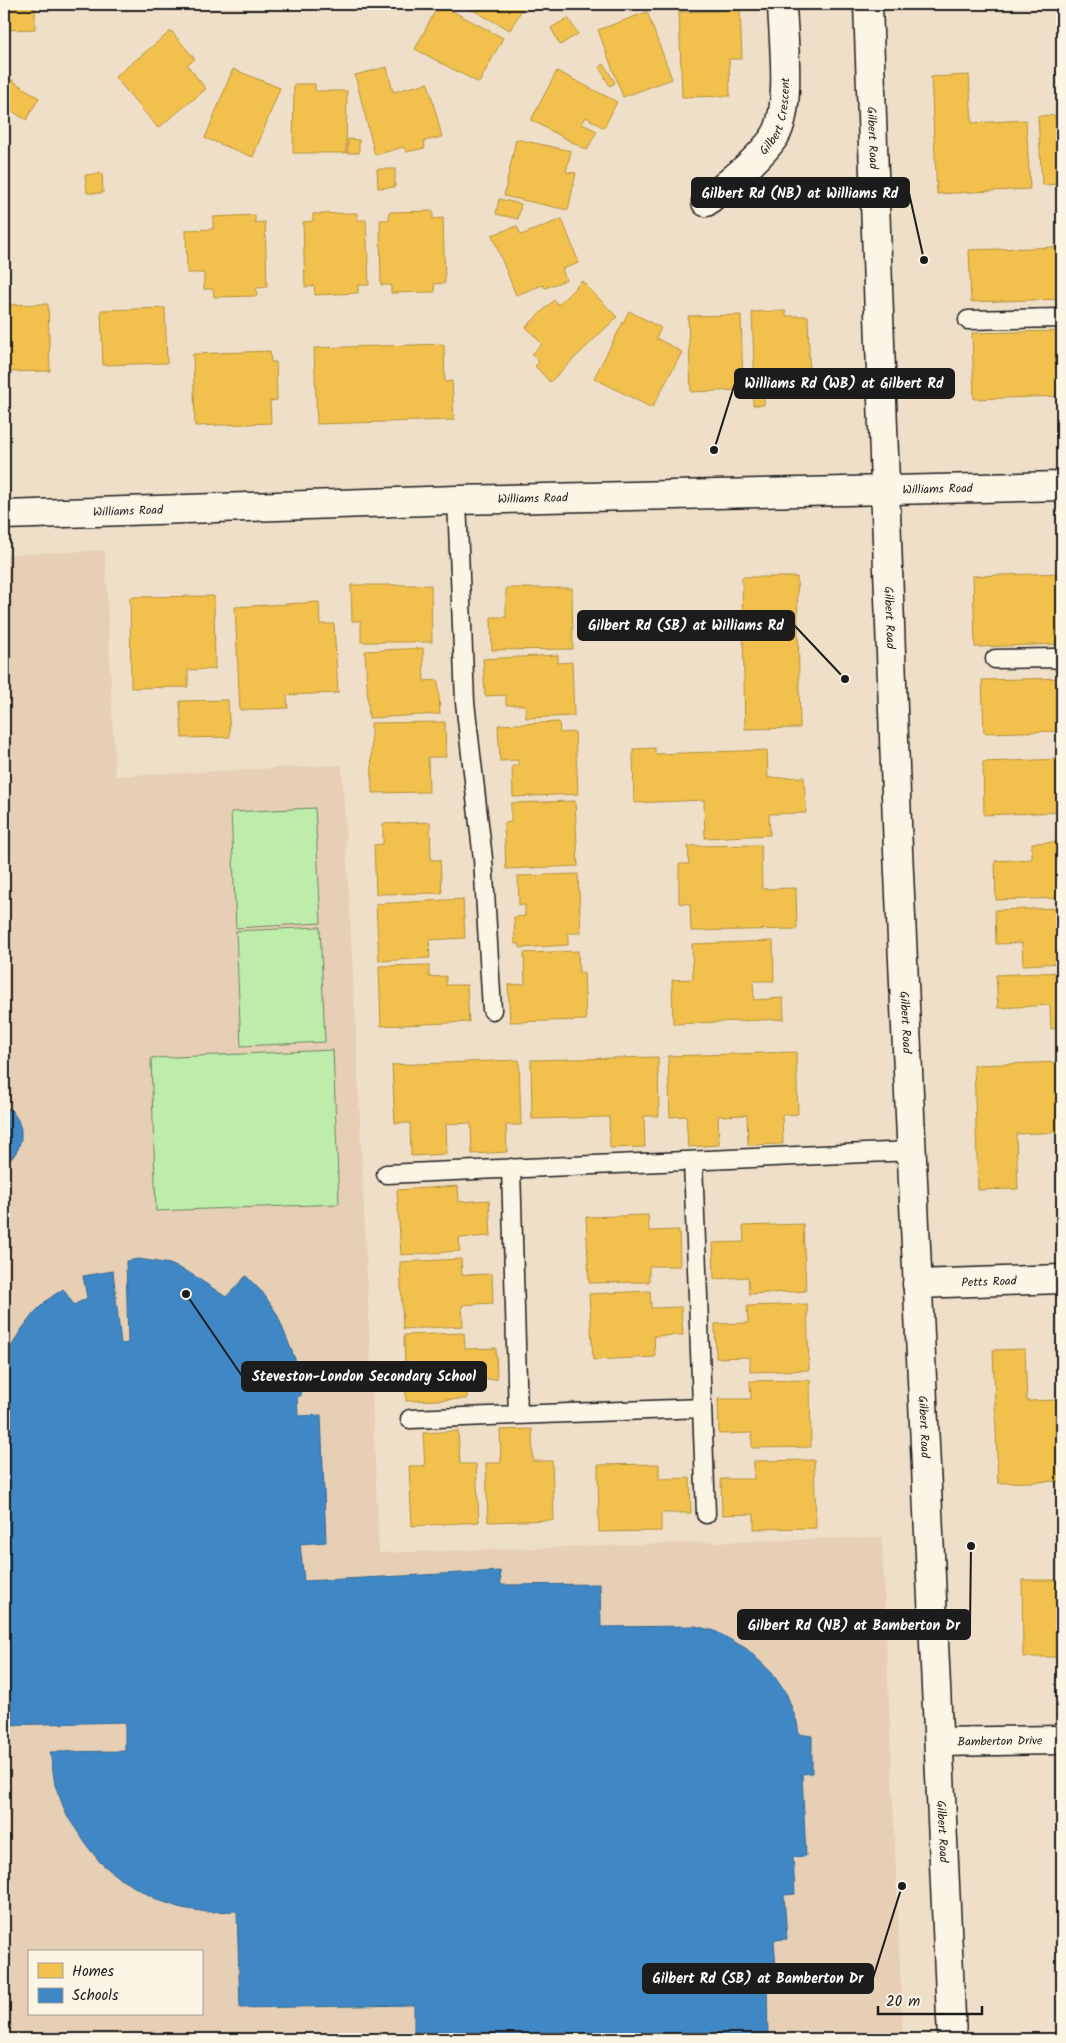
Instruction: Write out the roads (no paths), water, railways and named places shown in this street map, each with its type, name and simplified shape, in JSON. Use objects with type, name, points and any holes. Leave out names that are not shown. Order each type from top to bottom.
[{"type":"main road","name":"Gilbert Crescent","points":[[706,202],[763,150],[776,135],[782,116],[784,97],[782,4]]},
{"type":"main road","name":"Gilbert Road","points":[[868,4],[917,1284],[952,2039]]},
{"type":"main road","name":"Williams Road","points":[[4,515],[457,500],[1062,486]]},
{"type":"main road","name":"Petts Road","points":[[917,1284],[1062,1279]]},
{"type":"main road","name":"Bamberton Drive","points":[[939,1742],[1062,1740]]},
{"type":"lane","points":[[968,320],[1062,318]]},
{"type":"lane","points":[[457,500],[465,702],[484,858],[492,1010]]},
{"type":"lane","points":[[995,659],[1054,658],[1062,661]]},
{"type":"lane","points":[[386,1174],[912,1151]]},
{"type":"lane","points":[[693,1161],[706,1514]]},
{"type":"lane","points":[[511,1168],[518,1415]]},
{"type":"lane","points":[[410,1419],[702,1408]]},
{"type":"place","name":"Gilbert Rd (NB) at Williams Rd","points":[[924,260]]},
{"type":"place","name":"Williams Rd (WB) at Gilbert Rd","points":[[714,450]]},
{"type":"place","name":"Gilbert Rd (SB) at Williams Rd","points":[[845,679]]},
{"type":"place","name":"Steveston-London Secondary School","points":[[186,1294]]},
{"type":"place","name":"Gilbert Rd (NB) at Bamberton Dr","points":[[971,1546]]},
{"type":"place","name":"Gilbert Rd (SB) at Bamberton Dr","points":[[902,1886]]}]
